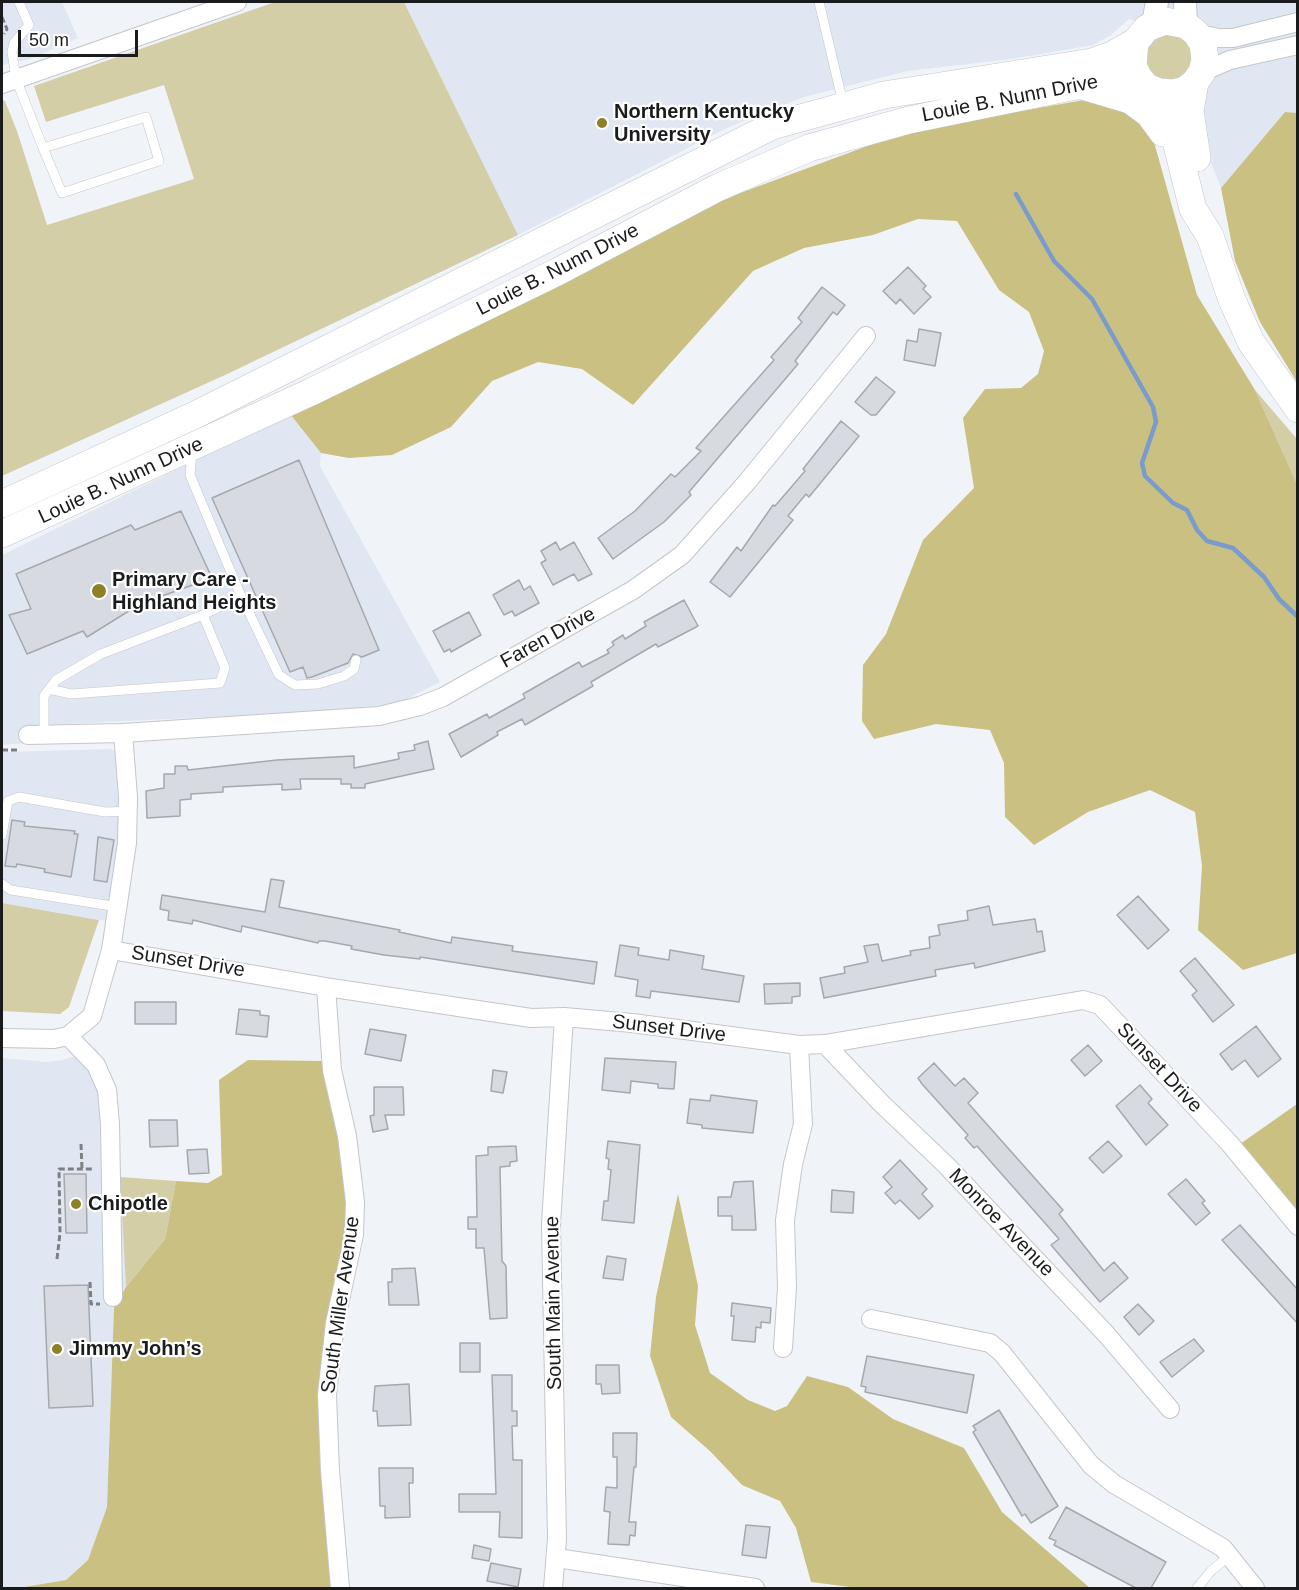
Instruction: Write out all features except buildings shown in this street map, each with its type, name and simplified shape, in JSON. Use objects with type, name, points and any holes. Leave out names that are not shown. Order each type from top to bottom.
[{"type":"main road","points":[[1210,236],[1208,205],[1193,142],[1190,111],[1205,51],[1189,20],[1148,23],[1132,60],[1143,82],[1171,121],[1193,209],[1210,236],[1232,300],[1251,342],[1298,409]]},
{"type":"main road","name":"Louie B. Nunn Drive","points":[[2,534],[48,500],[195,415],[772,126],[916,89],[1092,62],[1112,56],[1148,23]]},
{"type":"main road","points":[[1143,82],[1159,92],[1173,93],[1185,90],[1199,77]]},
{"type":"main road","name":"Louie B. Nunn Drive","points":[[2,504],[48,500],[181,464],[762,167],[845,136],[920,117],[1115,78],[1143,82]]},
{"type":"main road","points":[[1079,85],[1130,100],[1149,114],[1179,153]]},
{"type":"street","points":[[9,81],[237,2]]},
{"type":"street","points":[[1189,20],[1218,38],[1233,38],[1298,22]]},
{"type":"street","points":[[1199,77],[1230,60],[1298,45]]},
{"type":"street","name":"Faren Drive","points":[[36,735],[123,733],[379,716],[420,706],[461,688],[633,590],[682,555],[747,482],[866,336]]},
{"type":"street","points":[[111,950],[127,843],[128,811],[123,733]]},
{"type":"street","name":"Sunset Drive","points":[[68,1036],[92,1017],[111,950],[326,987],[531,1018],[564,1017],[799,1045],[825,1044],[1083,1000],[1100,1005],[1230,1144],[1298,1226]]},
{"type":"street","name":"South Miller Avenue","points":[[326,987],[332,1070],[347,1136],[356,1202],[354,1234],[335,1323],[327,1395],[330,1471],[340,1588]]},
{"type":"street","name":"South Main Avenue","points":[[553,1588],[557,1558],[556,1376],[551,1224],[564,1017]]},
{"type":"street","points":[[2,1038],[54,1040],[68,1036],[96,1065],[107,1090],[110,1124],[113,1297]]},
{"type":"street","name":"Monroe Avenue","points":[[825,1044],[881,1103],[946,1165],[1106,1334],[1170,1409]]},
{"type":"street","points":[[783,1348],[787,1287],[785,1220],[793,1164],[802,1124],[799,1045]]},
{"type":"street","points":[[871,1319],[990,1343],[1002,1353],[1091,1465],[1114,1484],[1223,1548],[1255,1588]]},
{"type":"street","points":[[557,1558],[755,1588]]},
{"type":"lane","points":[[19,2],[29,25],[14,43],[9,81],[43,148],[62,193],[159,161],[146,117],[43,148]]},
{"type":"lane","points":[[819,2],[844,106]]},
{"type":"lane","points":[[181,464],[279,675],[295,685],[318,684],[344,676],[354,669],[356,660]]},
{"type":"lane","points":[[36,735],[44,696],[56,680],[101,654],[203,615],[241,596]]},
{"type":"lane","points":[[49,689],[71,694],[220,683],[225,668],[203,615]]},
{"type":"lane","points":[[2,835],[8,801],[20,797],[105,812],[128,811]]},
{"type":"lane","points":[[2,884],[11,890],[118,907]]},
{"type":"lane","points":[[1197,1588],[1211,1571],[1229,1556]]},
{"type":"path","points":[[2,17],[7,29],[2,38]]},
{"type":"path","points":[[81,1144],[82,1169]]},
{"type":"path","points":[[57,1259],[60,1233],[59,1169],[98,1169]]},
{"type":"shaded area","points":[[2,2],[62,2],[78,38],[30,59],[2,65]]},
{"type":"shaded area","points":[[275,2],[404,2],[518,235],[225,375],[2,476],[2,100],[5,101],[17,131],[47,225],[194,179],[164,85],[46,122],[34,86]]},
{"type":"shaded area","name":"Northern Kentucky University","points":[[404,2],[1297,2],[1297,113],[1285,112],[1221,188],[1205,148],[1202,96],[1138,23],[1129,19],[1111,35],[1093,45],[1012,59],[908,71],[804,97],[727,128],[518,235]]},
{"type":"shaded area","points":[[1169,34],[1185,41],[1192,57],[1185,73],[1169,80],[1153,73],[1146,57],[1153,41]]},
{"type":"shaded area","points":[[1084,100],[1131,110],[1152,135],[1197,295],[1255,390],[1297,484],[1297,953],[1243,970],[1198,930],[1202,866],[1195,812],[1150,790],[1088,812],[1034,845],[1005,817],[1004,763],[990,730],[936,724],[874,739],[862,721],[863,665],[886,634],[923,540],[974,488],[963,418],[985,389],[1021,388],[1038,374],[1044,351],[1029,312],[999,290],[957,221],[918,219],[873,235],[804,248],[753,271],[633,405],[582,369],[538,362],[492,381],[451,427],[392,455],[349,458],[321,453],[290,414],[705,206],[908,131]]},
{"type":"shaded area","points":[[1285,112],[1298,113],[1297,382],[1260,322],[1235,261],[1221,188]]},
{"type":"shaded area","points":[[1255,390],[1297,439],[1297,484]]},
{"type":"shaded area","points":[[290,414],[321,453],[320,466],[440,682],[399,703],[329,711],[27,726],[27,743],[2,745],[2,555]]},
{"type":"shaded area","points":[[111,749],[115,752],[120,822],[107,921],[2,903],[2,752]]},
{"type":"shaded area","points":[[2,903],[99,920],[69,1007],[60,1014],[2,1011]]},
{"type":"shaded area","points":[[96,1048],[117,1091],[126,1287],[114,1308],[107,1507],[88,1560],[66,1580],[18,1588],[2,1588],[2,1058],[47,1062],[63,1060]]},
{"type":"shaded area","points":[[248,1060],[322,1061],[346,1168],[348,1214],[344,1255],[326,1336],[334,1588],[18,1588],[66,1580],[88,1560],[107,1507],[114,1308],[126,1287],[165,1239],[176,1181],[208,1183],[222,1175],[219,1080]]},
{"type":"shaded area","points":[[1297,1104],[1297,1215],[1240,1144]]},
{"type":"shaded area","points":[[120,1177],[176,1181],[165,1239],[126,1287]]},
{"type":"shaded area","points":[[678,1194],[698,1286],[695,1325],[710,1373],[748,1400],[775,1411],[787,1406],[807,1376],[848,1387],[893,1419],[964,1448],[1002,1512],[1090,1588],[858,1588],[811,1582],[796,1528],[780,1501],[742,1485],[711,1452],[671,1417],[650,1356],[656,1297]]},
{"type":"waterway","points":[[1016,194],[1054,261],[1092,299],[1153,407],[1156,422],[1142,463],[1145,476],[1173,503],[1187,510],[1197,530],[1207,541],[1233,548],[1264,577],[1279,599],[1298,617]]},
{"type":"place","name":"Northern Kentucky University","points":[[602,123]]},
{"type":"place","name":"Primary Care - Highland Heights","points":[[99,591]]},
{"type":"place","name":"Chipotle","points":[[76,1204]]},
{"type":"place","name":"Jimmy John’s","points":[[57,1349]]}]
